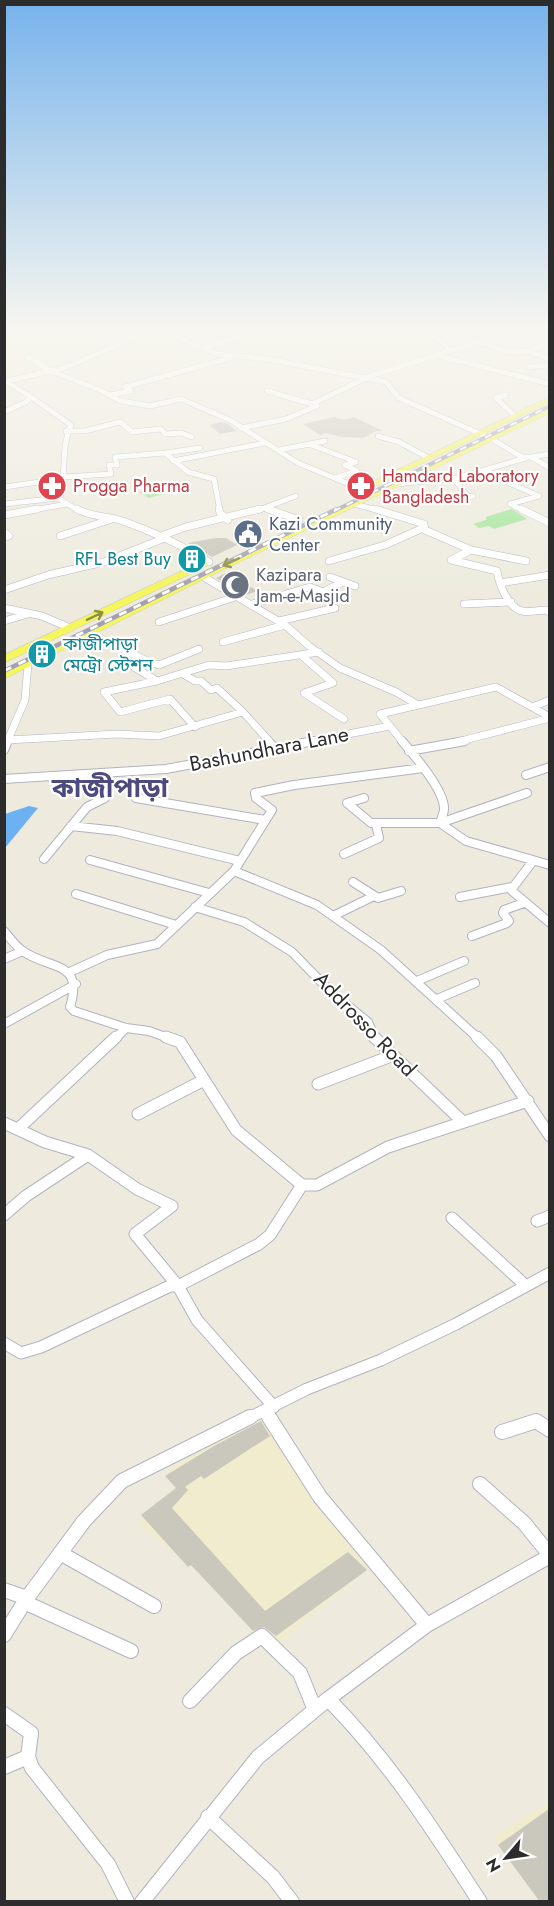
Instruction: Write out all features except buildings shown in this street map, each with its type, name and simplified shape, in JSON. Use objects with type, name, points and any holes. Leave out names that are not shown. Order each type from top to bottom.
[{"type":"main road","points":[[4,660],[506,419]]},
{"type":"main road","points":[[4,676],[202,576],[531,419]]},
{"type":"street","points":[[59,498],[62,487],[62,457],[66,431],[70,425],[62,419]]},
{"type":"street","points":[[228,419],[298,463],[361,489]]},
{"type":"street","points":[[241,428],[286,419]]},
{"type":"street","points":[[447,419],[549,468]]},
{"type":"street","points":[[66,431],[85,430],[120,422],[132,432],[161,429],[165,434],[181,433],[192,437]]},
{"type":"street","points":[[378,436],[399,442],[427,457]]},
{"type":"street","points":[[279,450],[311,446],[325,441]]},
{"type":"street","points":[[173,461],[267,442]]},
{"type":"street","points":[[311,446],[356,462],[345,465],[357,471],[335,478]]},
{"type":"street","points":[[4,488],[62,478],[111,474],[109,465],[117,465],[115,457],[134,455],[138,457],[200,448]]},
{"type":"street","points":[[165,453],[188,472],[214,479],[220,513],[228,520]]},
{"type":"street","points":[[397,484],[454,479],[549,454]]},
{"type":"street","points":[[484,472],[539,496],[510,504],[549,523]]},
{"type":"street","points":[[454,479],[463,493],[472,496]]},
{"type":"street","points":[[4,590],[48,575],[104,562],[179,529],[228,520],[296,495]]},
{"type":"street","points":[[4,504],[59,498],[83,513],[115,518],[163,537],[184,546],[209,562]]},
{"type":"street","points":[[4,515],[67,504]]},
{"type":"street","points":[[354,504],[413,519],[424,524],[423,528]]},
{"type":"street","points":[[264,508],[299,519]]},
{"type":"street","points":[[60,536],[115,518]]},
{"type":"street","points":[[329,561],[385,544],[423,528],[471,550],[526,561]]},
{"type":"street","points":[[4,532],[9,536],[4,537]]},
{"type":"street","points":[[471,550],[451,560],[497,572],[500,583],[511,602],[520,610],[547,610],[549,614]]},
{"type":"street","points":[[500,583],[549,575]]},
{"type":"street","points":[[202,576],[282,623],[346,671],[396,690],[418,705]]},
{"type":"street","points":[[330,578],[355,586]]},
{"type":"street","points":[[252,604],[310,587],[323,592],[343,582]]},
{"type":"street","points":[[159,622],[238,596]]},
{"type":"street","points":[[464,604],[511,602]]},
{"type":"street","points":[[4,608],[30,613],[70,628]]},
{"type":"street","points":[[223,642],[334,608]]},
{"type":"street","points":[[4,621],[30,613]]},
{"type":"street","points":[[90,633],[159,665],[199,649]]},
{"type":"street","points":[[195,727],[170,699],[120,712],[104,692],[157,681],[209,665],[226,666],[319,652]]},
{"type":"street","points":[[301,655],[333,683],[304,693],[344,719]]},
{"type":"street","points":[[149,662],[134,667],[157,681]]},
{"type":"street","points":[[4,750],[25,700],[28,664]]},
{"type":"street","points":[[183,674],[195,681],[201,681],[211,690],[217,688],[243,712],[274,747]]},
{"type":"street","points":[[440,823],[444,808],[441,797],[423,768],[380,714],[496,687],[549,717]]},
{"type":"street","points":[[532,707],[549,700]]},
{"type":"street","points":[[8,740],[117,734],[159,736],[243,712]]},
{"type":"street","points":[[409,751],[479,738],[549,717]]},
{"type":"street","name":"Bashundhara Lane","points":[[4,779],[166,769],[390,726]]},
{"type":"street","points":[[70,972],[107,955],[157,944],[234,871],[272,810],[256,798],[255,793],[294,785],[423,768]]},
{"type":"street","points":[[526,775],[548,770]]},
{"type":"street","points":[[364,798],[347,803],[371,823],[440,823],[527,792]]},
{"type":"street","points":[[44,859],[87,807],[105,798]]},
{"type":"street","points":[[136,798],[265,820]]},
{"type":"street","points":[[440,823],[466,841],[549,865]]},
{"type":"street","points":[[344,854],[379,838],[376,824]]},
{"type":"street","points":[[71,826],[117,831],[240,861]]},
{"type":"street","points":[[90,860],[209,893]]},
{"type":"street","points":[[460,897],[512,887],[533,861]]},
{"type":"street","points":[[234,871],[317,905],[368,940],[437,999],[496,1056],[548,1131]]},
{"type":"street","points":[[353,882],[374,896],[383,898],[401,891]]},
{"type":"street","points":[[512,887],[511,890],[524,903],[549,923]]},
{"type":"street","points":[[76,894],[176,925]]},
{"type":"street","points":[[333,916],[374,896]]},
{"type":"street","points":[[472,936],[508,922],[502,913],[504,910],[524,903]]},
{"type":"street","name":"Addrosso Road","points":[[195,907],[244,922],[292,952],[332,993],[368,1022],[376,1041],[391,1056],[463,1122]]},
{"type":"street","points":[[4,931],[23,951],[70,972],[76,984],[76,993],[70,1007],[74,1011],[126,1028],[149,1031],[180,1042],[236,1130],[302,1185],[317,1185],[388,1147],[528,1101]]},
{"type":"street","points":[[4,959],[23,951]]},
{"type":"street","points":[[417,981],[464,962]]},
{"type":"street","points":[[437,999],[475,983]]},
{"type":"street","points":[[4,1024],[76,984]]},
{"type":"street","points":[[18,1129],[126,1028]]},
{"type":"street","points":[[318,1084],[391,1056]]},
{"type":"street","points":[[138,1114],[204,1080]]},
{"type":"street","points":[[4,1123],[45,1142],[88,1155],[137,1189],[172,1206],[135,1234],[178,1286],[197,1320],[269,1409],[320,1497],[427,1625]]},
{"type":"street","points":[[4,1215],[26,1196],[88,1155]]},
{"type":"street","points":[[4,1343],[21,1353],[40,1347],[170,1286],[178,1286],[260,1244],[270,1235],[302,1185]]},
{"type":"street","points":[[537,1221],[549,1216]]},
{"type":"street","points":[[452,1218],[525,1286]]},
{"type":"street","points":[[4,1635],[26,1600],[84,1521],[122,1481],[307,1389],[381,1360],[456,1324],[549,1273]]},
{"type":"street","points":[[502,1432],[536,1421],[549,1430]]},
{"type":"street","points":[[142,1902],[258,1757],[328,1699],[427,1625],[549,1555],[524,1523],[480,1484]]},
{"type":"street","points":[[60,1553],[154,1606]]},
{"type":"street","points":[[4,1590],[89,1634],[130,1651]]},
{"type":"street","points":[[190,1701],[236,1653],[262,1636],[300,1673],[315,1710]]},
{"type":"street","points":[[328,1699],[347,1718],[421,1811],[480,1902]]},
{"type":"street","points":[[4,1714],[31,1733],[28,1757],[32,1768],[108,1864],[127,1902]]},
{"type":"street","points":[[4,1767],[28,1757]]},
{"type":"street","points":[[208,1817],[273,1877],[292,1902]]},
{"type":"shaded area","points":[[262,1418],[308,1493],[371,1566],[278,1644],[257,1621],[138,1523],[176,1487],[166,1480],[173,1466]]},
{"type":"shaded area","points":[[549,1801],[549,1901],[538,1901],[494,1837]]},
{"type":"green space","points":[[180,481],[190,487],[149,498],[139,492],[164,483]]},
{"type":"green space","points":[[512,509],[527,519],[494,529],[489,526],[479,528],[473,524],[486,520],[486,517]]},
{"type":"water","points":[[29,806],[38,808],[5,848],[5,814]]},
{"type":"railway","points":[[334,511],[523,419]]},
{"type":"railway","points":[[4,671],[337,509]]},
{"type":"place","name":"Progga Pharma","points":[[52,486]]},
{"type":"place","name":"Hamdard Laboratory Bangladesh","points":[[361,486]]},
{"type":"place","name":"Kazi Community Center","points":[[248,534]]},
{"type":"place","name":"RFL Best Buy","points":[[192,559]]},
{"type":"place","name":"Kazipara Jam-e-Masjid","points":[[235,585]]},
{"type":"place","name":"কাজীপাড়া মেট্রো স্টেশন","points":[[42,654]]},
{"type":"district","name":"কাজীপাড়া","points":[[110,788]]}]
